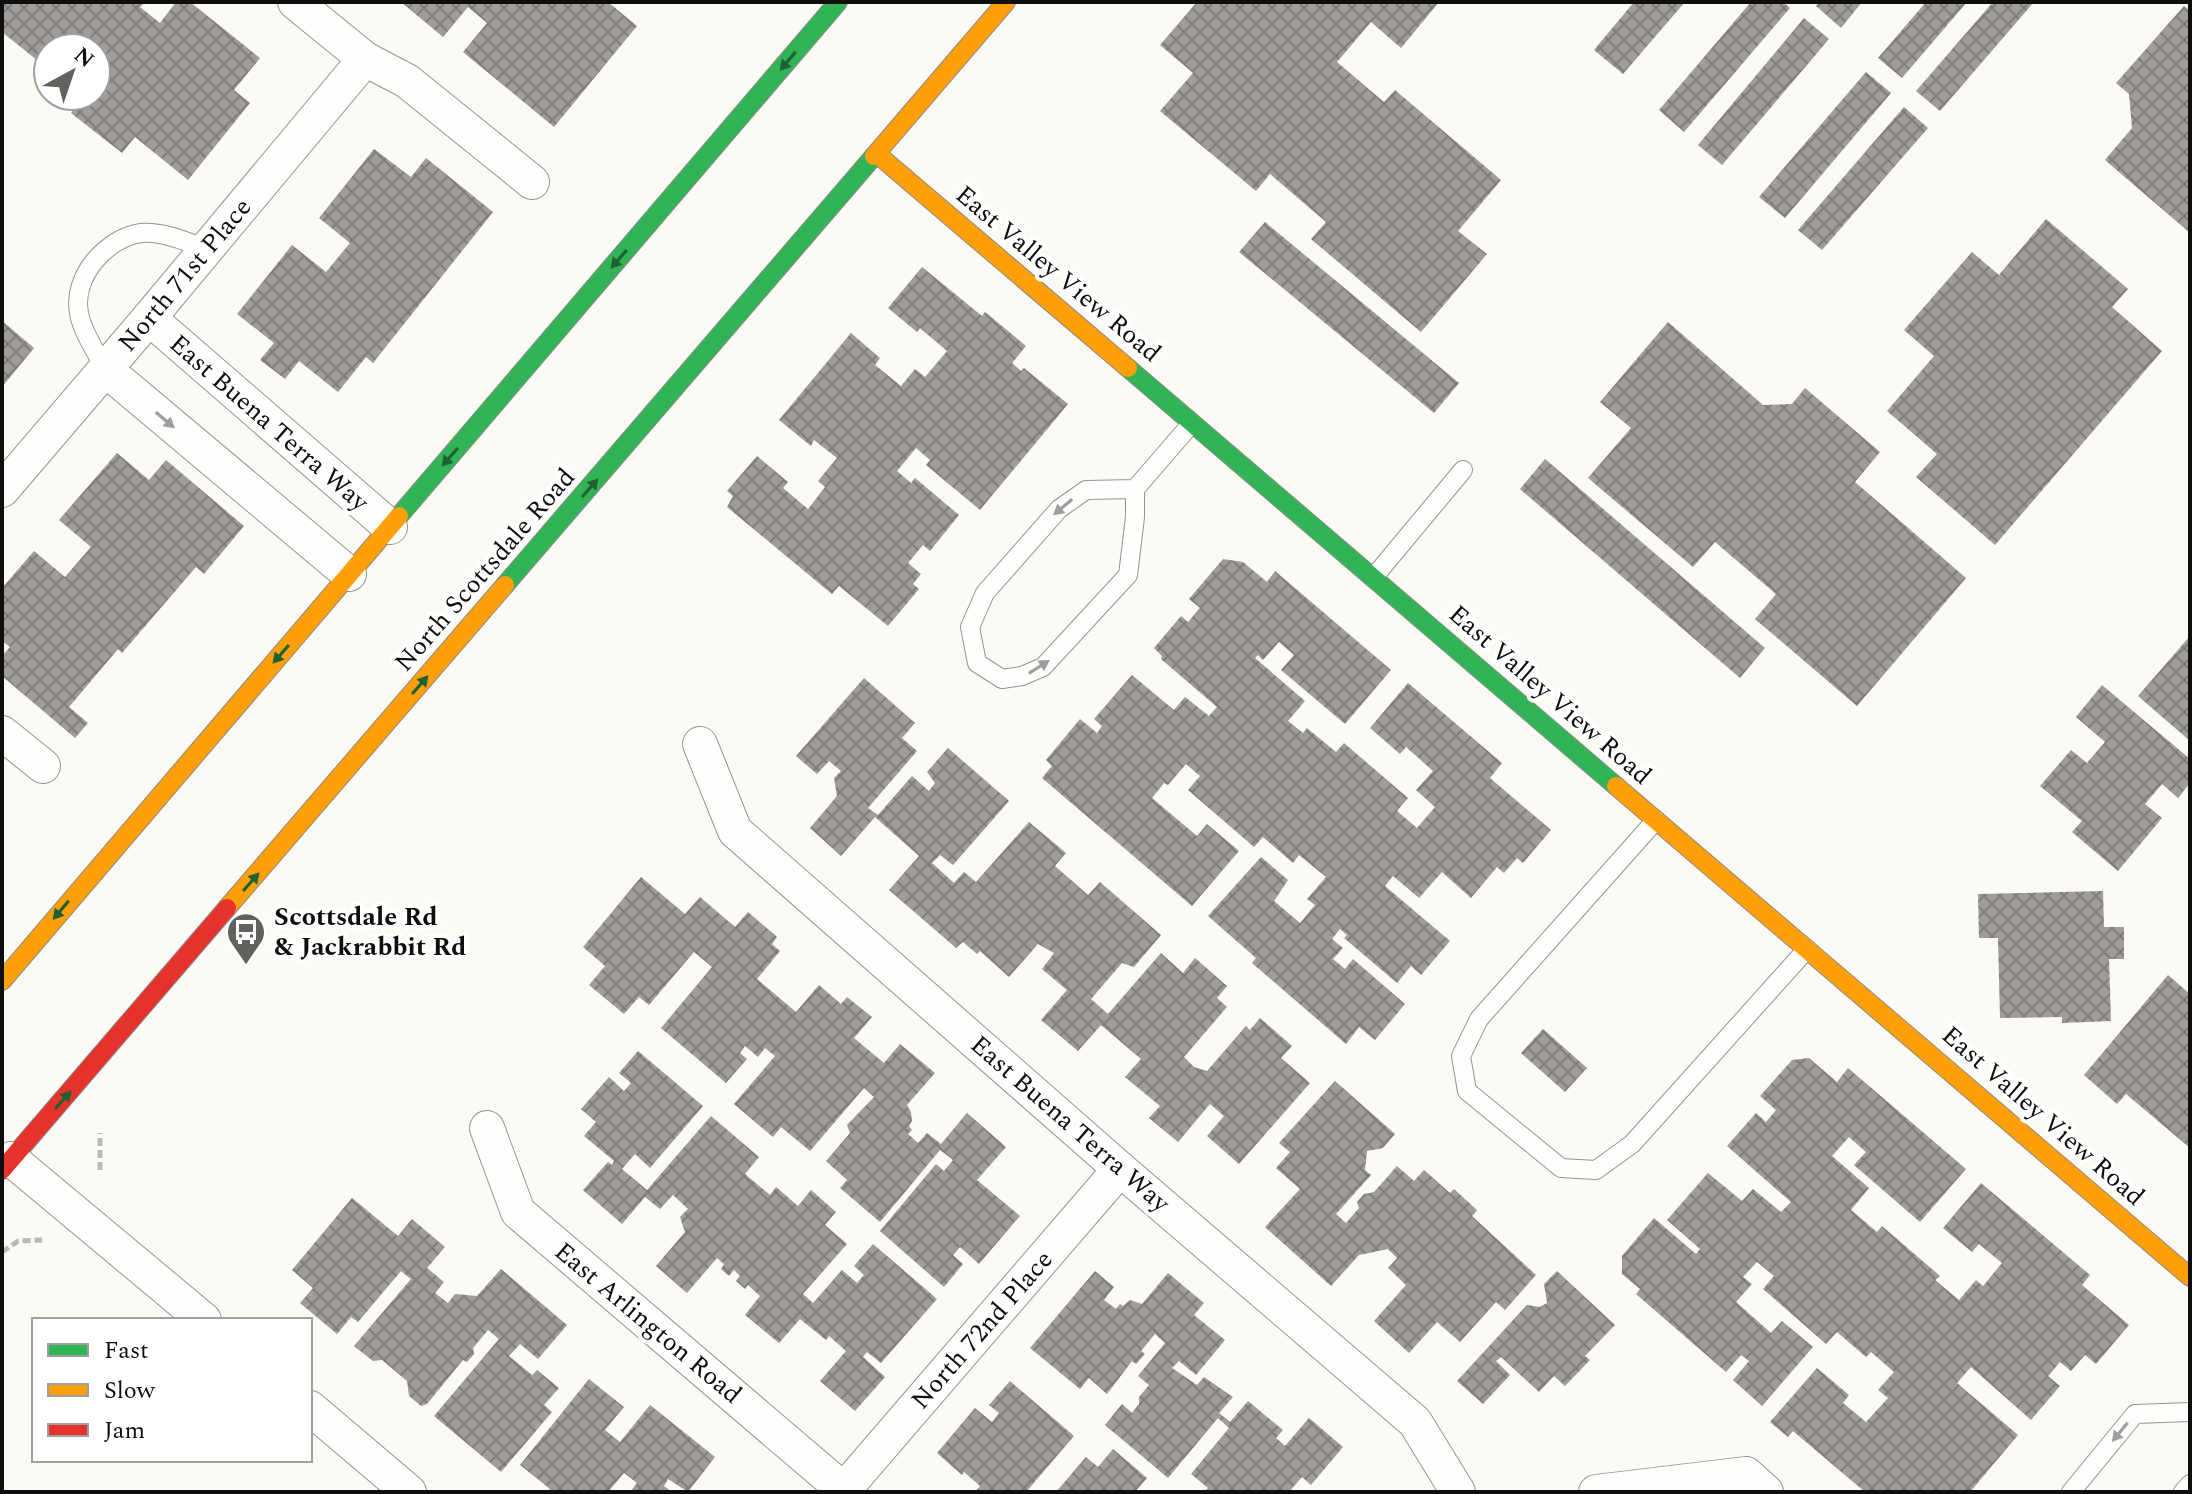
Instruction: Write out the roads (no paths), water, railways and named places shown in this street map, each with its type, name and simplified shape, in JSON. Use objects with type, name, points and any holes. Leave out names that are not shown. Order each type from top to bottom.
[{"type":"main road","points":[[2,981],[838,2]]},
{"type":"main road","name":"North Scottsdale Road","points":[[5,1161],[1006,2]]},
{"type":"main road","name":"East Valley View Road","points":[[877,154],[2190,1277]]},
{"type":"street","points":[[295,2],[365,59],[407,81],[532,182]]},
{"type":"street","name":"North 71st Place","points":[[2,490],[365,59]]},
{"type":"street","name":"East Buena Terra Way","points":[[149,318],[390,527]]},
{"type":"street","points":[[105,369],[349,574]]},
{"type":"street","points":[[2,733],[43,766]]},
{"type":"street","name":"East Buena Terra Way","points":[[700,744],[735,831],[1120,1169],[1415,1422],[1458,1492]]},
{"type":"street","name":"East Arlington Road","points":[[487,1128],[518,1212],[844,1492]]},
{"type":"street","points":[[5,1161],[201,1318]]},
{"type":"street","name":"North 72nd Place","points":[[844,1492],[1120,1169]]},
{"type":"street","points":[[312,1410],[409,1492]]},
{"type":"street","points":[[1596,1492],[1746,1474],[1766,1492]]},
{"type":"lane","points":[[105,369],[79,315],[78,291],[89,268],[110,244],[141,233],[164,235],[207,249]]},
{"type":"lane","points":[[1135,489],[1086,490],[1059,509],[985,593],[970,627],[977,663],[1002,679],[1022,676],[1043,667],[1128,575],[1135,489],[1192,423]]},
{"type":"lane","points":[[1373,578],[1463,470]]},
{"type":"lane","points":[[1656,820],[1479,1019],[1461,1056],[1467,1091],[1561,1168],[1596,1170],[1632,1144],[1807,949]]},
{"type":"lane","points":[[2071,1492],[2135,1414],[2190,1412]]},
{"type":"lane","points":[[2183,1492],[2190,1484]]},
{"type":"place","name":"Scottsdale Rd & Jackrabbit Rd","points":[[246,966]]}]
